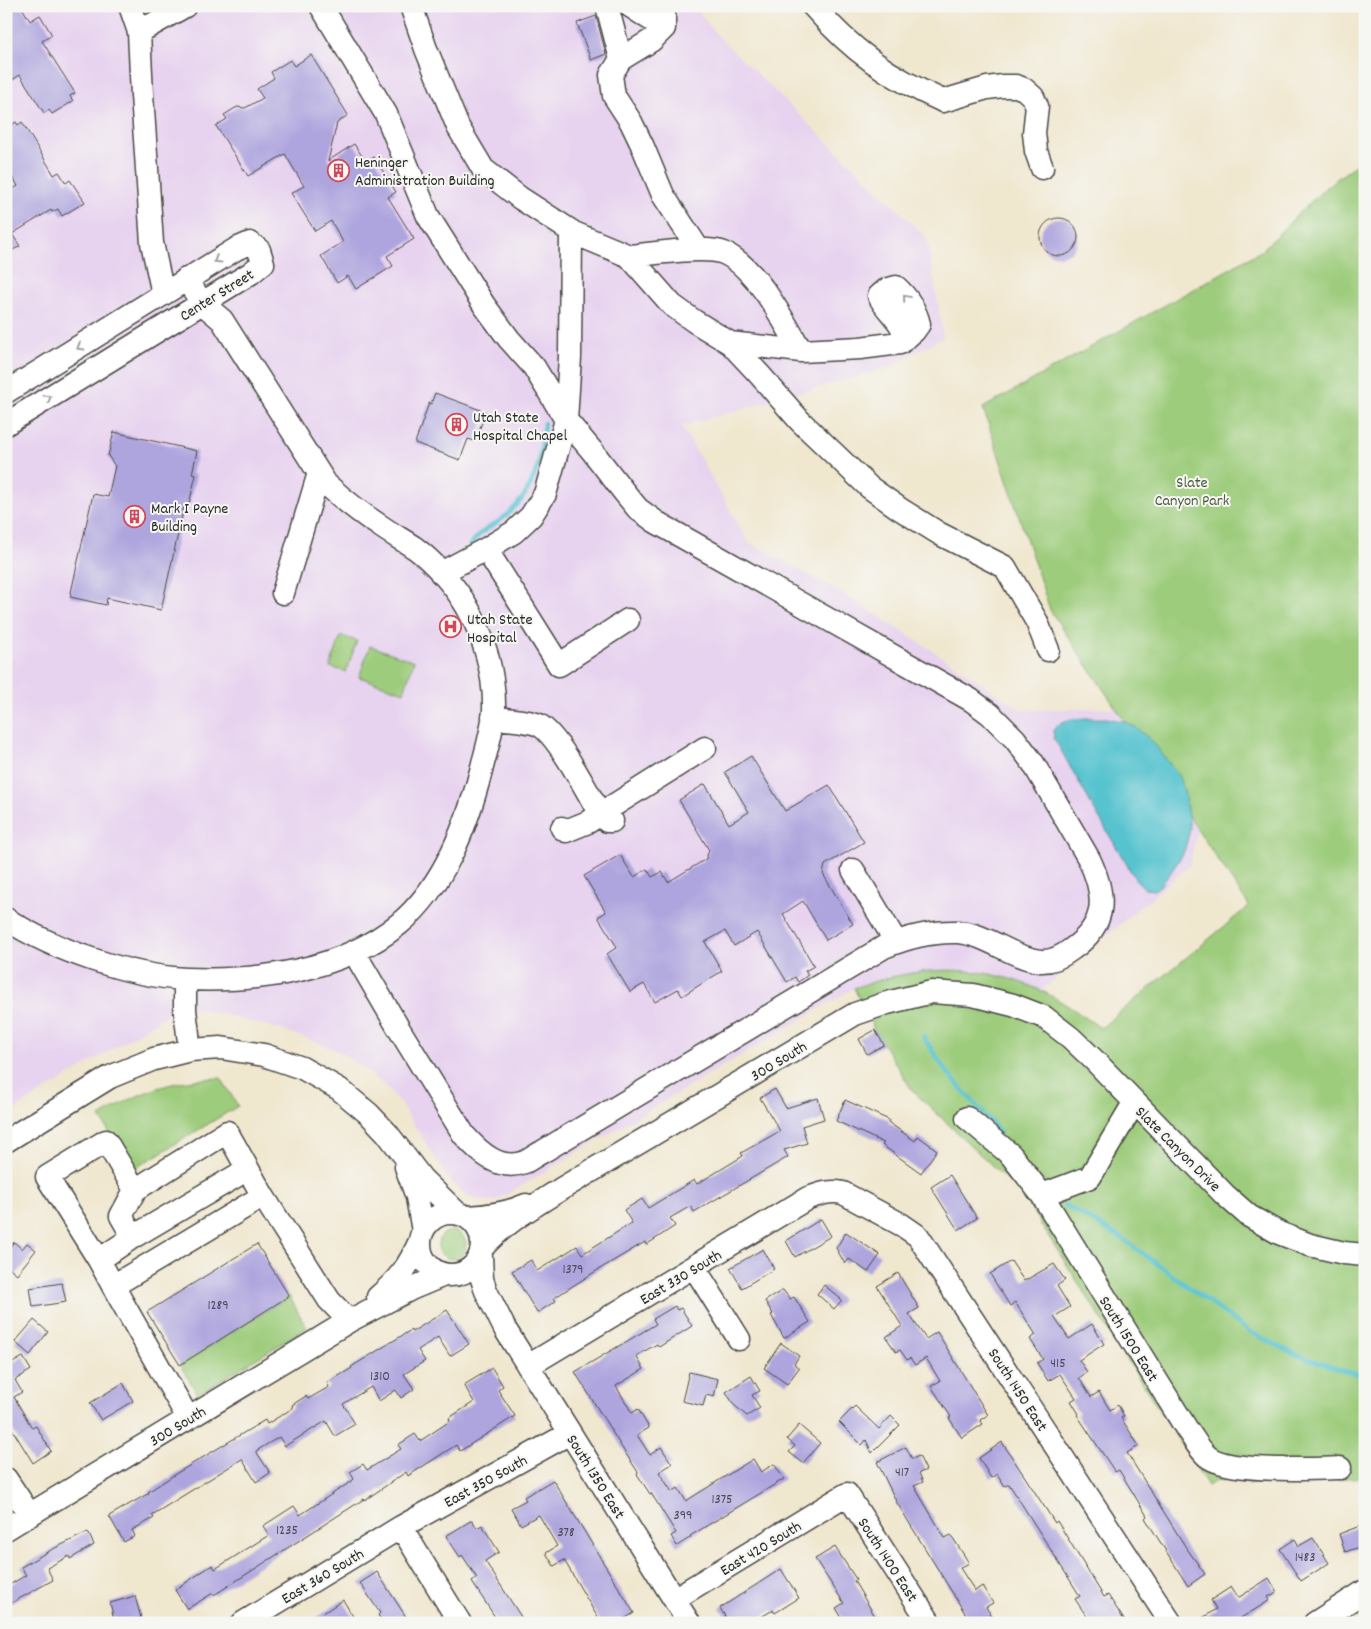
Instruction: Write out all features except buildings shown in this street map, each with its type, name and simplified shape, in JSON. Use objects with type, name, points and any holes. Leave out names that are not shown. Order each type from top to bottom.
[{"type":"street","points":[[130,6],[139,32],[155,300],[161,328]]},
{"type":"street","points":[[139,32],[185,6]]},
{"type":"street","points":[[321,6],[386,114],[428,216],[484,304],[509,339],[534,367],[566,420],[638,509],[656,522],[971,700],[990,714],[1015,739],[1033,764],[1089,858],[1101,892],[1098,919],[1093,931],[1083,942],[1056,959],[1042,961],[1010,952],[978,936],[960,932],[920,934],[896,942],[884,947],[523,1163],[508,1165],[488,1158],[476,1149],[464,1135],[354,952]]},
{"type":"street","points":[[411,6],[426,49],[458,127],[483,169],[520,198],[571,231],[629,256],[672,305],[730,343],[800,421],[868,487],[940,534],[1005,567],[1037,622],[1048,650]]},
{"type":"street","points":[[607,6],[621,59]]},
{"type":"street","points":[[630,6],[664,17],[652,40],[621,59],[611,75],[614,96],[631,122],[663,195],[699,250]]},
{"type":"street","points":[[813,6],[854,48],[881,69],[912,87],[943,101],[987,88],[1016,86],[1024,89],[1033,97],[1037,106],[1034,133],[1036,151],[1042,168]]},
{"type":"street","points":[[655,254],[670,232],[671,207]]},
{"type":"street","points":[[441,573],[514,532],[531,516],[544,494],[566,420],[570,357],[571,231]]},
{"type":"street","name":"Center Street","points":[[6,392],[236,249],[250,243],[260,250],[263,263],[251,273],[6,424]]},
{"type":"street","points":[[629,256],[699,250],[723,252],[740,264],[758,282],[801,351]]},
{"type":"street","points":[[6,920],[52,943],[106,964],[185,979],[270,976],[307,968],[354,952],[399,924],[419,904],[437,880],[461,832],[470,809],[488,743],[494,711],[491,680],[484,647],[467,606],[452,584],[416,548],[378,525],[326,484],[222,320],[203,304],[186,279]]},
{"type":"street","points":[[730,343],[801,351],[860,348],[900,343],[906,338]]},
{"type":"street","points":[[283,593],[319,474]]},
{"type":"street","points":[[486,549],[559,665],[628,620]]},
{"type":"street","points":[[493,717],[538,725],[548,732],[558,743],[600,814]]},
{"type":"street","points":[[562,828],[566,831],[578,827],[705,748]]},
{"type":"street","points":[[853,870],[896,942]]},
{"type":"street","points":[[185,979],[190,1050]]},
{"type":"street","name":"300 South","points":[[482,1252],[491,1238],[561,1189],[855,1014],[887,1003],[932,992],[974,995],[1013,1005]]},
{"type":"street","name":"Slate Canyon Drive","points":[[1013,1005],[1044,1018],[1071,1038],[1225,1195],[1249,1216],[1279,1233],[1310,1245],[1344,1253],[1365,1255]]},
{"type":"street","points":[[6,1141],[110,1077],[154,1059],[190,1050],[221,1048],[264,1055],[302,1068],[339,1089],[369,1114],[394,1141],[422,1178],[463,1215],[476,1224],[481,1233],[482,1252],[470,1270],[460,1275],[447,1275],[431,1268],[424,1261],[420,1251],[422,1236],[416,1197],[406,1167],[394,1141]]},
{"type":"street","points":[[1042,1195],[1090,1177],[1134,1102]]},
{"type":"street","name":"South 1500 East","points":[[967,1118],[1011,1155],[1042,1195],[1084,1266],[1183,1423],[1207,1457],[1233,1467],[1305,1470],[1340,1468]]},
{"type":"street","points":[[134,1237],[121,1216],[135,1190],[227,1132],[264,1196],[329,1300],[348,1321]]},
{"type":"street","points":[[135,1190],[106,1141],[47,1178],[99,1260],[188,1418]]},
{"type":"street","points":[[99,1260],[248,1169]]},
{"type":"street","name":"300 South","points":[[463,1215],[484,1216],[518,1209],[561,1189]]},
{"type":"street","name":"East 330 South","points":[[528,1366],[808,1198],[834,1191]]},
{"type":"street","name":"South 1450 East","points":[[834,1191],[842,1193],[902,1224],[918,1236],[1172,1623]]},
{"type":"street","points":[[112,1286],[264,1196]]},
{"type":"street","points":[[422,1236],[429,1222],[438,1216],[447,1213],[463,1215]]},
{"type":"street","name":"300 South","points":[[348,1321],[394,1283],[404,1272],[422,1236]]},
{"type":"street","name":"South 1350 East","points":[[482,1252],[482,1279],[505,1329],[689,1623]]},
{"type":"street","points":[[694,1268],[739,1339]]},
{"type":"street","name":"300 South","points":[[6,1529],[348,1321],[413,1288],[447,1275]]},
{"type":"street","name":"South 1350 East","points":[[447,1275],[474,1293],[505,1329]]},
{"type":"street","name":"East 350 South","points":[[401,1527],[570,1433]]},
{"type":"street","points":[[6,1479],[30,1514]]},
{"type":"street","name":"East 420 South","points":[[674,1599],[847,1494]]},
{"type":"street","name":"South 1400 East","points":[[847,1494],[930,1623]]},
{"type":"street","points":[[401,1527],[460,1623]]},
{"type":"street","name":"East 360 South","points":[[243,1623],[401,1527]]},
{"type":"street","points":[[1315,1623],[1365,1591]]},
{"type":"shaded area","name":"Utah State Hospital","points":[[6,6],[694,6],[716,34],[927,238],[943,337],[887,368],[682,426],[748,542],[840,592],[952,663],[1021,710],[1126,708],[1201,812],[1190,865],[1041,991],[1000,976],[966,971],[854,988],[497,1200],[485,1201],[473,1198],[455,1186],[389,1089],[343,1054],[319,1043],[279,1029],[197,1008],[172,1012],[6,1115]]},
{"type":"green space","name":"Slate Canyon Park","points":[[1365,158],[1365,1477],[1265,1483],[1217,1480],[1208,1486],[1021,1193],[912,1090],[874,1029],[854,988],[901,975],[947,970],[970,971],[1017,981],[1040,990],[1101,1028],[1249,906],[1050,610],[983,408],[1261,251],[1326,187]]},
{"type":"green space","points":[[341,636],[357,641],[346,672],[330,667]]},
{"type":"green space","points":[[370,646],[414,661],[404,692],[359,677]]},
{"type":"green space","points":[[221,1078],[238,1106],[132,1170],[100,1117],[144,1093],[158,1088],[187,1081]]},
{"type":"green space","points":[[452,1231],[462,1235],[466,1245],[462,1255],[452,1259],[442,1255],[438,1245],[442,1235]]},
{"type":"green space","points":[[289,1296],[307,1328],[198,1394],[180,1365]]},
{"type":"water","points":[[1077,718],[1107,718],[1123,721],[1137,728],[1153,742],[1178,775],[1184,790],[1190,828],[1187,842],[1183,854],[1169,875],[1154,890],[1145,889],[1136,880],[1054,738],[1053,731],[1063,722]]},
{"type":"waterway","points":[[470,546],[480,534],[513,509],[529,488],[538,464],[544,423]]},
{"type":"waterway","points":[[923,1036],[945,1070],[1000,1132]]},
{"type":"waterway","points":[[1065,1205],[1123,1239],[1250,1332],[1297,1355],[1347,1372],[1365,1375]]},
{"type":"place","name":"Heninger Administration Building","points":[[339,170]]},
{"type":"place","name":"Utah State Hospital Chapel","points":[[457,425]]},
{"type":"place","name":"Mark I Payne Building","points":[[135,516]]},
{"type":"place","name":"Utah State Hospital","points":[[451,627]]}]
